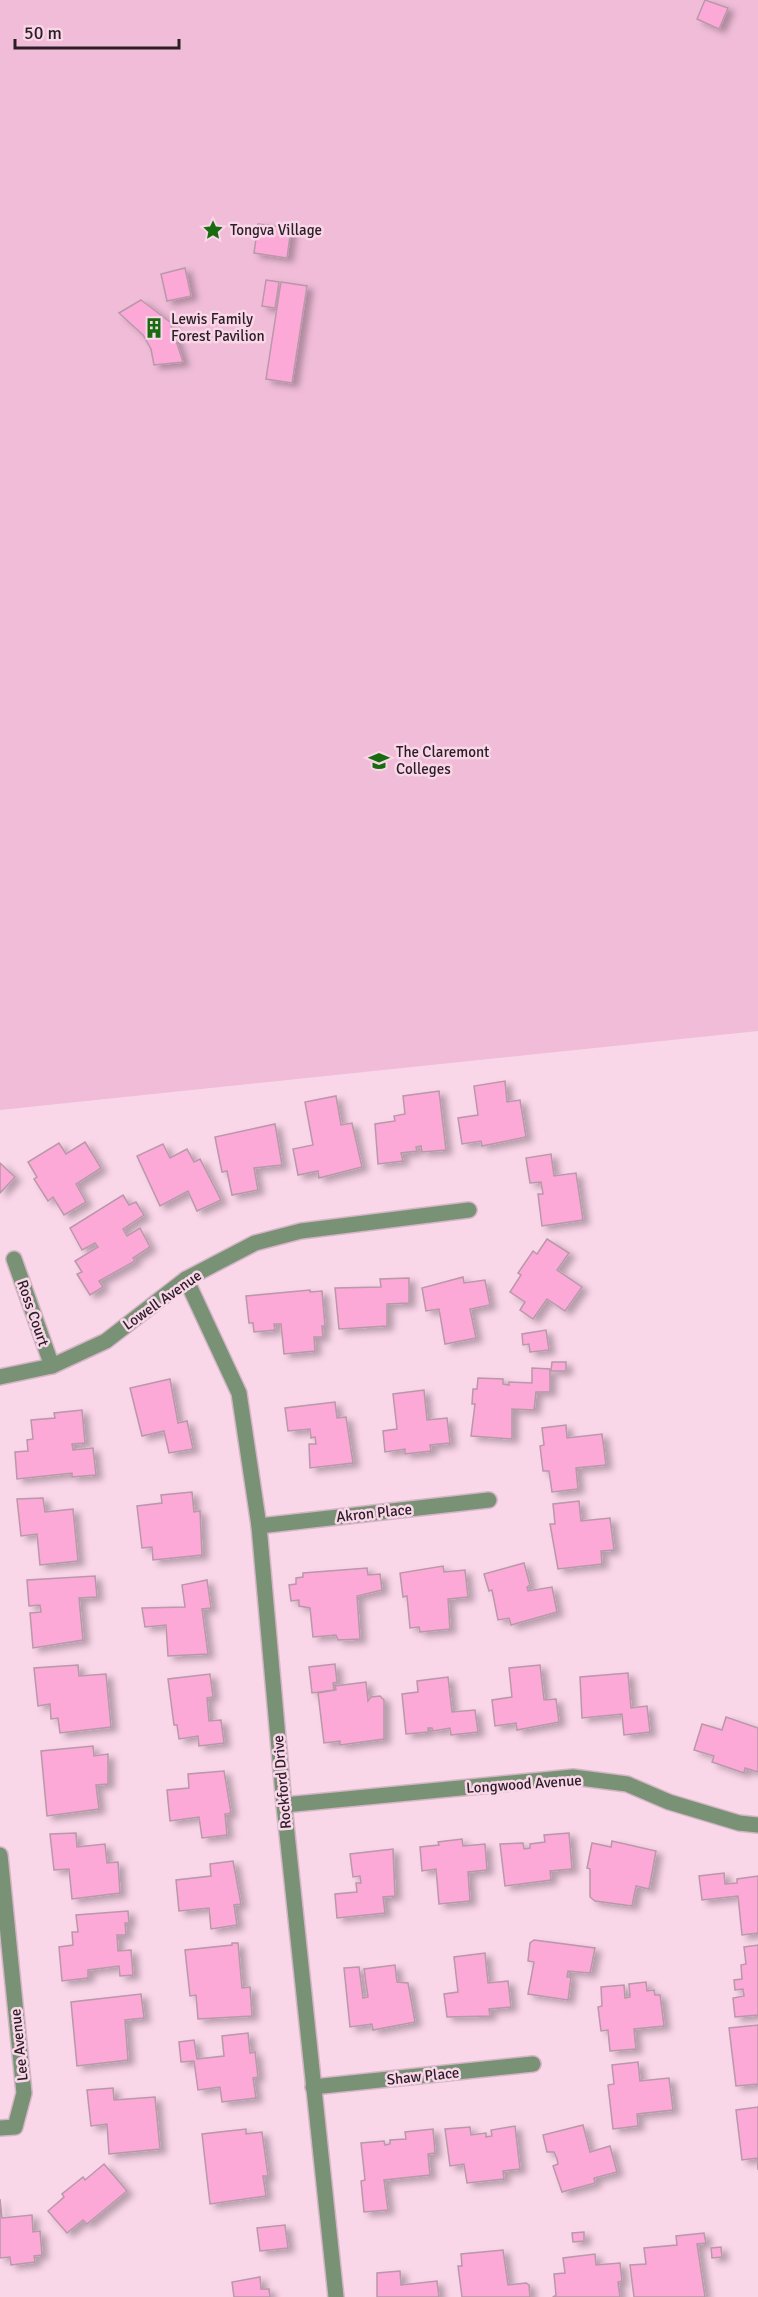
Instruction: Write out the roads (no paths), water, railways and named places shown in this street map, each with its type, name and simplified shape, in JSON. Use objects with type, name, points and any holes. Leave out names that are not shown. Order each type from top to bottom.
[{"type":"street","name":"Lowell Avenue","points":[[0,1377],[52,1366],[106,1341],[186,1280],[255,1243],[301,1231],[469,1210]]},
{"type":"street","name":"Ross Court","points":[[14,1259],[52,1366]]},
{"type":"street","name":"Rockford Drive","points":[[186,1280],[239,1392],[259,1526],[284,1805],[336,2297]]},
{"type":"street","name":"Akron Place","points":[[259,1526],[489,1500]]},
{"type":"street","name":"Longwood Avenue","points":[[284,1805],[573,1777],[627,1784],[669,1802],[739,1823],[758,1825]]},
{"type":"street","name":"Lee Avenue","points":[[0,1855],[24,2093],[7,2127]]},
{"type":"street","name":"Shaw Place","points":[[313,2088],[533,2064]]},
{"type":"place","name":"Tongva Village","points":[[213,230]]},
{"type":"place","name":"Lewis Family Forest Pavilion","points":[[154,328]]},
{"type":"place","name":"The Claremont Colleges","points":[[379,761]]}]
